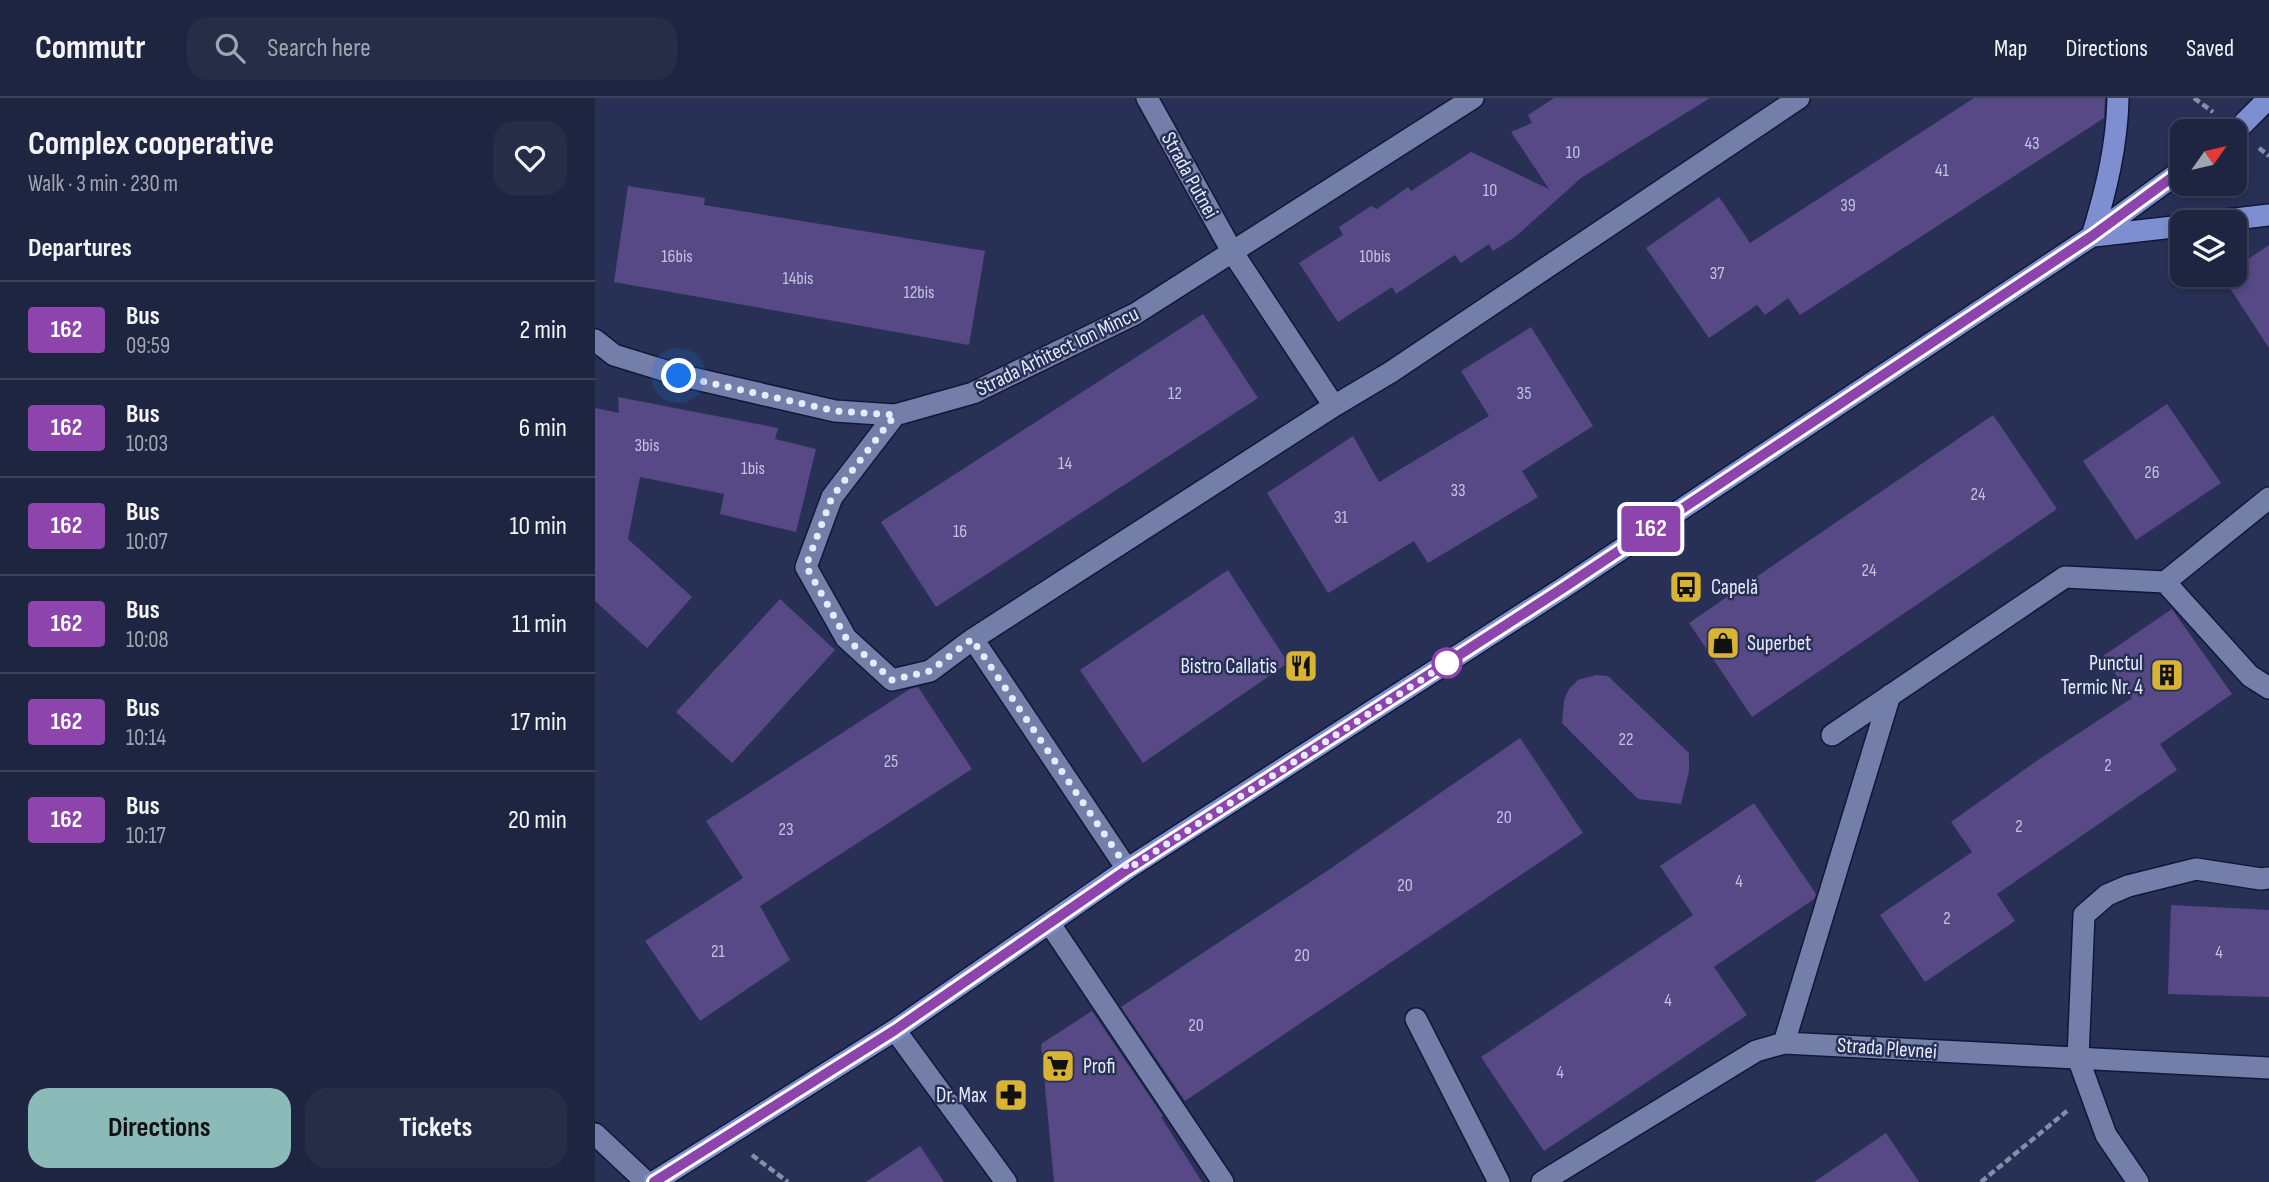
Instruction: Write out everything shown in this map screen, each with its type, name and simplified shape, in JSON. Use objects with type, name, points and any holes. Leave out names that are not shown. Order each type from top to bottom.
[{"type":"main road","points":[[2092,236],[2106,190],[2118,125],[2118,98]]},
{"type":"main road","points":[[2247,120],[2269,98]]},
{"type":"main road","points":[[654,1182],[895,1030],[1128,869],[1563,588],[2092,236],[2170,179]]},
{"type":"main road","points":[[2247,218],[2269,215]]},
{"type":"main road","points":[[2092,236],[2170,227]]},
{"type":"street","name":"Strada Putnei","points":[[1147,98],[1233,253],[1334,406]]},
{"type":"street","name":"Strada Arhitect Ion Mincu","points":[[595,340],[614,355],[679,376],[835,411],[895,415],[973,393],[1135,314],[1473,98]]},
{"type":"street","points":[[895,415],[832,497],[806,566],[846,638],[892,680],[930,671],[972,639],[1391,372],[1799,98]]},
{"type":"street","points":[[1832,735],[2065,577],[2165,582],[2269,498]]},
{"type":"street","points":[[2165,582],[2250,676],[2269,688]]},
{"type":"street","points":[[972,639],[1128,869]]},
{"type":"street","points":[[1784,1043],[1890,695]]},
{"type":"street","points":[[2138,1182],[2106,1135],[2078,1058],[2084,915],[2107,895],[2127,886],[2196,869],[2269,878]]},
{"type":"street","points":[[1050,924],[1223,1182]]},
{"type":"street","points":[[1416,1019],[1499,1182]]},
{"type":"street","points":[[895,1030],[1006,1182]]},
{"type":"street","name":"Strada Plevnei","points":[[1542,1182],[1756,1051],[1784,1043],[2269,1068]]},
{"type":"street","points":[[595,1134],[646,1182]]},
{"type":"path","points":[[1981,1182],[2090,1092]]},
{"type":"path","points":[[726,1135],[788,1182]]},
{"type":"building","points":[[1554,98],[1710,98],[1581,178],[1515,237],[1493,251],[1489,244],[1461,263],[1455,255],[1396,294],[1392,287],[1338,322],[1299,263],[1343,235],[1339,227],[1371,206],[1377,209],[1408,187],[1411,191],[1471,152],[1549,189],[1511,132],[1532,123],[1528,115]]},
{"type":"building","points":[[1974,98],[2105,98],[2104,118],[1800,315],[1788,298],[1765,315],[1757,305],[1709,338],[1646,248],[1719,197],[1750,243]]},
{"type":"building","points":[[628,186],[705,198],[704,205],[985,251],[969,345],[614,282]]},
{"type":"building","points":[[2269,245],[2269,348],[2229,287],[2247,287],[2247,260]]},
{"type":"building","points":[[1203,314],[1258,398],[936,607],[881,522]]},
{"type":"building","points":[[1531,327],[1593,426],[1522,471],[1538,497],[1428,563],[1414,541],[1328,593],[1267,493],[1353,436],[1379,482],[1489,416],[1461,371]]},
{"type":"building","points":[[618,397],[778,428],[775,439],[816,449],[796,532],[720,514],[724,494],[640,477],[628,539],[692,597],[647,648],[595,601],[595,408],[619,413]]},
{"type":"building","points":[[2167,404],[2221,483],[2136,540],[2083,461]]},
{"type":"building","points":[[1993,415],[2057,509],[1752,717],[1689,623]]},
{"type":"building","points":[[1228,570],[1288,663],[1143,763],[1080,670]]},
{"type":"building","points":[[780,599],[835,650],[732,763],[676,712]]},
{"type":"building","points":[[2172,609],[2232,694],[2160,744],[2177,770],[1997,894],[2015,921],[1925,982],[1880,915],[1972,852],[1951,822],[2132,698],[2103,656]]},
{"type":"building","points":[[1596,675],[1608,676],[1689,753],[1689,771],[1681,804],[1638,799],[1562,723],[1564,700],[1569,689],[1578,680]]},
{"type":"building","points":[[918,687],[972,769],[760,906],[790,960],[700,1021],[645,941],[743,878],[706,821],[910,689]]},
{"type":"building","points":[[1520,738],[1583,833],[1185,1101],[1121,1007],[1327,871]]},
{"type":"building","points":[[1754,803],[1816,894],[1814,899],[1714,967],[1747,1015],[1544,1151],[1481,1057],[1693,915],[1660,866]]},
{"type":"building","points":[[2171,905],[2269,910],[2269,997],[2168,994]]},
{"type":"building","points":[[1092,1011],[1163,1116],[1161,1117],[1202,1182],[1054,1182],[1041,1044]]},
{"type":"building","points":[[1886,1133],[1919,1182],[1814,1182]]},
{"type":"building","points":[[920,1146],[944,1182],[866,1182]]},
{"type":"bus line","name":"162","points":[[654,1182],[895,1030],[1128,869],[1563,588],[2092,236],[2170,179]]},
{"type":"place","name":"Capelă","points":[[1686,587]]},
{"type":"place","name":"Superbet","points":[[1723,643]]},
{"type":"place","name":"Bistro Callatis","points":[[1301,666]]},
{"type":"place","name":"Punctul Termic Nr. 4","points":[[2167,675]]},
{"type":"place","name":"Profi","points":[[1058,1066]]},
{"type":"place","name":"Dr. Max","points":[[1011,1095]]},
{"type":"route","points":[[679,376],[835,411],[895,415],[832,497],[806,566],[846,638],[892,680],[930,671],[972,639],[1128,869],[1449,662],[1447,663]]}]
